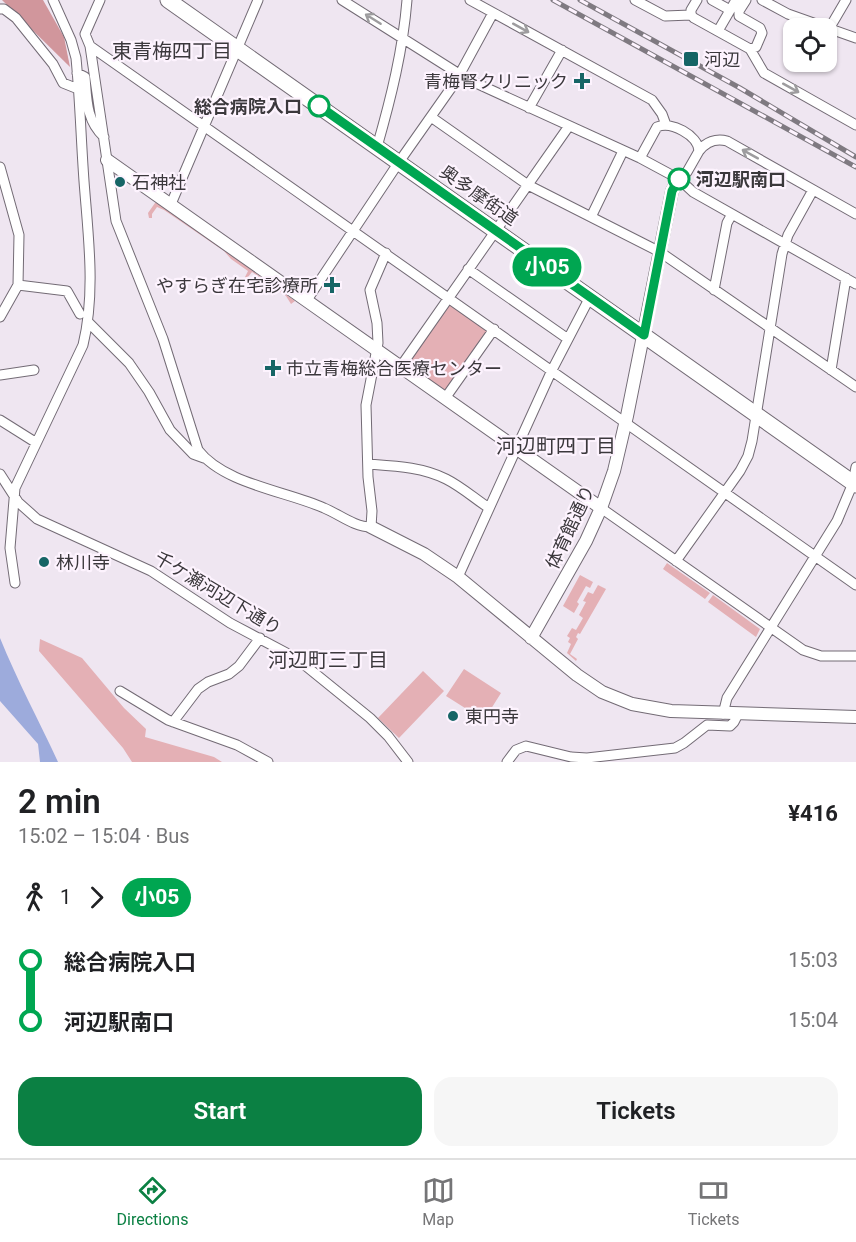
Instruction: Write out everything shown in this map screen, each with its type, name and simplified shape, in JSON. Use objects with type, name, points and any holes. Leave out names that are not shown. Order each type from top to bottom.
[{"type":"main road","name":"奥多摩街道","points":[[168,0],[756,414],[855,478]]},
{"type":"street","points":[[15,584],[10,548],[15,488],[35,442],[75,364],[89,323],[88,245],[77,73],[71,40],[53,0]]},
{"type":"street","points":[[100,0],[86,34],[90,46],[116,221],[163,339],[196,446],[204,458]]},
{"type":"street","points":[[171,204],[258,0]]},
{"type":"street","points":[[342,0],[459,74],[640,158],[679,179],[693,192],[856,284]]},
{"type":"street","points":[[377,147],[392,95],[403,38],[407,0]]},
{"type":"street","points":[[470,0],[652,100],[662,114],[666,125]]},
{"type":"street","points":[[635,0],[665,16],[691,15],[750,49],[764,74],[856,125]]},
{"type":"street","points":[[691,15],[691,10],[697,0]]},
{"type":"street","points":[[712,0],[730,10]]},
{"type":"street","points":[[718,31],[736,0]]},
{"type":"street","points":[[746,0],[739,11],[739,16],[760,28],[762,33],[756,47],[750,49]]},
{"type":"street","points":[[762,0],[797,18]]},
{"type":"street","points":[[836,18],[846,0]]},
{"type":"street","points":[[0,9],[4,9],[16,18],[53,64],[63,83],[78,89]]},
{"type":"street","points":[[307,300],[459,74],[493,13]]},
{"type":"street","points":[[837,31],[856,38]]},
{"type":"street","points":[[90,46],[856,585]]},
{"type":"street","points":[[529,108],[562,50]]},
{"type":"street","points":[[77,73],[85,77],[88,107],[94,127],[104,136]]},
{"type":"street","points":[[431,117],[528,185],[660,252],[856,387]]},
{"type":"street","points":[[640,158],[657,128],[666,125],[696,141],[699,151]]},
{"type":"street","points":[[401,366],[568,126]]},
{"type":"street","points":[[679,179],[687,172],[705,145],[712,141],[724,140],[856,214]]},
{"type":"street","points":[[591,217],[624,151]]},
{"type":"street","points":[[107,160],[771,628],[811,654],[856,656]]},
{"type":"street","points":[[0,167],[19,235],[18,285],[0,317]]},
{"type":"street","name":"体育館通り","points":[[531,638],[574,563],[601,508],[614,471],[626,422],[672,191],[679,179]]},
{"type":"street","points":[[676,561],[748,456],[785,244],[813,190]]},
{"type":"street","points":[[714,290],[728,223],[732,214]]},
{"type":"street","points":[[370,527],[372,511],[366,405],[377,349],[377,322],[370,290],[386,253]]},
{"type":"street","points":[[468,269],[568,339]]},
{"type":"street","points":[[831,370],[846,278]]},
{"type":"street","points":[[18,285],[67,291],[80,314]]},
{"type":"street","points":[[458,577],[552,370],[590,297]]},
{"type":"street","points":[[89,323],[129,363],[149,392],[170,430],[193,454],[252,483],[322,507],[362,527],[370,527],[424,554],[458,577],[588,683],[615,698],[659,710],[856,717]]},
{"type":"street","points":[[446,397],[494,329]]},
{"type":"street","points":[[0,375],[34,370]]},
{"type":"street","points":[[0,420],[35,442]]},
{"type":"street","points":[[368,464],[402,467],[434,474],[489,508]]},
{"type":"street","name":"千ケ瀬河辺下通り","points":[[0,474],[18,502],[37,519],[151,571],[224,619],[304,664],[370,718],[388,736],[408,762]]},
{"type":"street","points":[[723,714],[727,698],[837,521],[855,478]]},
{"type":"street","points":[[173,722],[198,689],[208,682],[229,674],[239,666],[260,638]]},
{"type":"street","points":[[120,691],[173,722],[237,745],[268,762]]},
{"type":"street","points":[[507,762],[516,750],[526,746],[571,757],[587,758],[675,748],[707,725],[730,726],[738,714]]},
{"type":"shaded area","points":[[2,0],[43,0],[64,37],[70,67]]},
{"type":"shaded area","points":[[155,203],[158,203],[295,301],[291,304],[286,296],[252,272],[248,277],[276,297],[245,277],[248,271],[224,251],[164,210],[157,207],[152,218],[149,218],[148,213]]},
{"type":"shaded area","points":[[447,305],[451,305],[487,329],[487,333],[448,389],[443,390],[408,365],[408,361]]},
{"type":"shaded area","points":[[667,563],[710,593],[705,599],[663,569]]},
{"type":"shaded area","points":[[580,575],[593,582],[590,588],[586,586],[574,613],[563,606]]},
{"type":"shaded area","points":[[598,585],[606,589],[580,634],[578,633],[576,637],[578,639],[570,654],[577,659],[576,661],[567,653],[571,644],[567,636],[572,628],[576,630],[583,618],[579,615],[588,592],[593,594]]},
{"type":"shaded area","points":[[713,595],[760,629],[756,637],[708,602]]},
{"type":"shaded area","points":[[40,639],[82,658],[124,708],[146,729],[145,737],[214,757],[222,762],[132,762],[123,748],[39,651]]},
{"type":"shaded area","points":[[464,669],[501,693],[484,720],[446,696]]},
{"type":"shaded area","points":[[423,671],[444,691],[399,738],[378,718]]},
{"type":"water","points":[[0,638],[58,762],[40,762],[38,744],[0,701]]},
{"type":"railway","points":[[553,0],[856,167]]},
{"type":"railway","points":[[580,0],[740,88],[856,157]]},
{"type":"bus line","name":"小05","points":[[319,106],[644,335],[672,191],[679,179]]},
{"type":"place","name":"河辺","points":[[691,59]]},
{"type":"place","name":"青梅腎クリニック","points":[[582,81]]},
{"type":"place","name":"総合病院入口","points":[[319,106]]},
{"type":"place","name":"河辺駅南口","points":[[679,179]]},
{"type":"place","name":"石神社","points":[[120,182]]},
{"type":"place","name":"やすらぎ在宅診療所","points":[[332,285]]},
{"type":"place","name":"市立青梅総合医療センター","points":[[273,368]]},
{"type":"place","name":"林川寺","points":[[44,562]]},
{"type":"place","name":"東円寺","points":[[453,716]]},
{"type":"district","name":"東青梅四丁目","points":[[172,51]]},
{"type":"district","name":"河辺町四丁目","points":[[556,446]]},
{"type":"district","name":"河辺町三丁目","points":[[328,660]]}]
